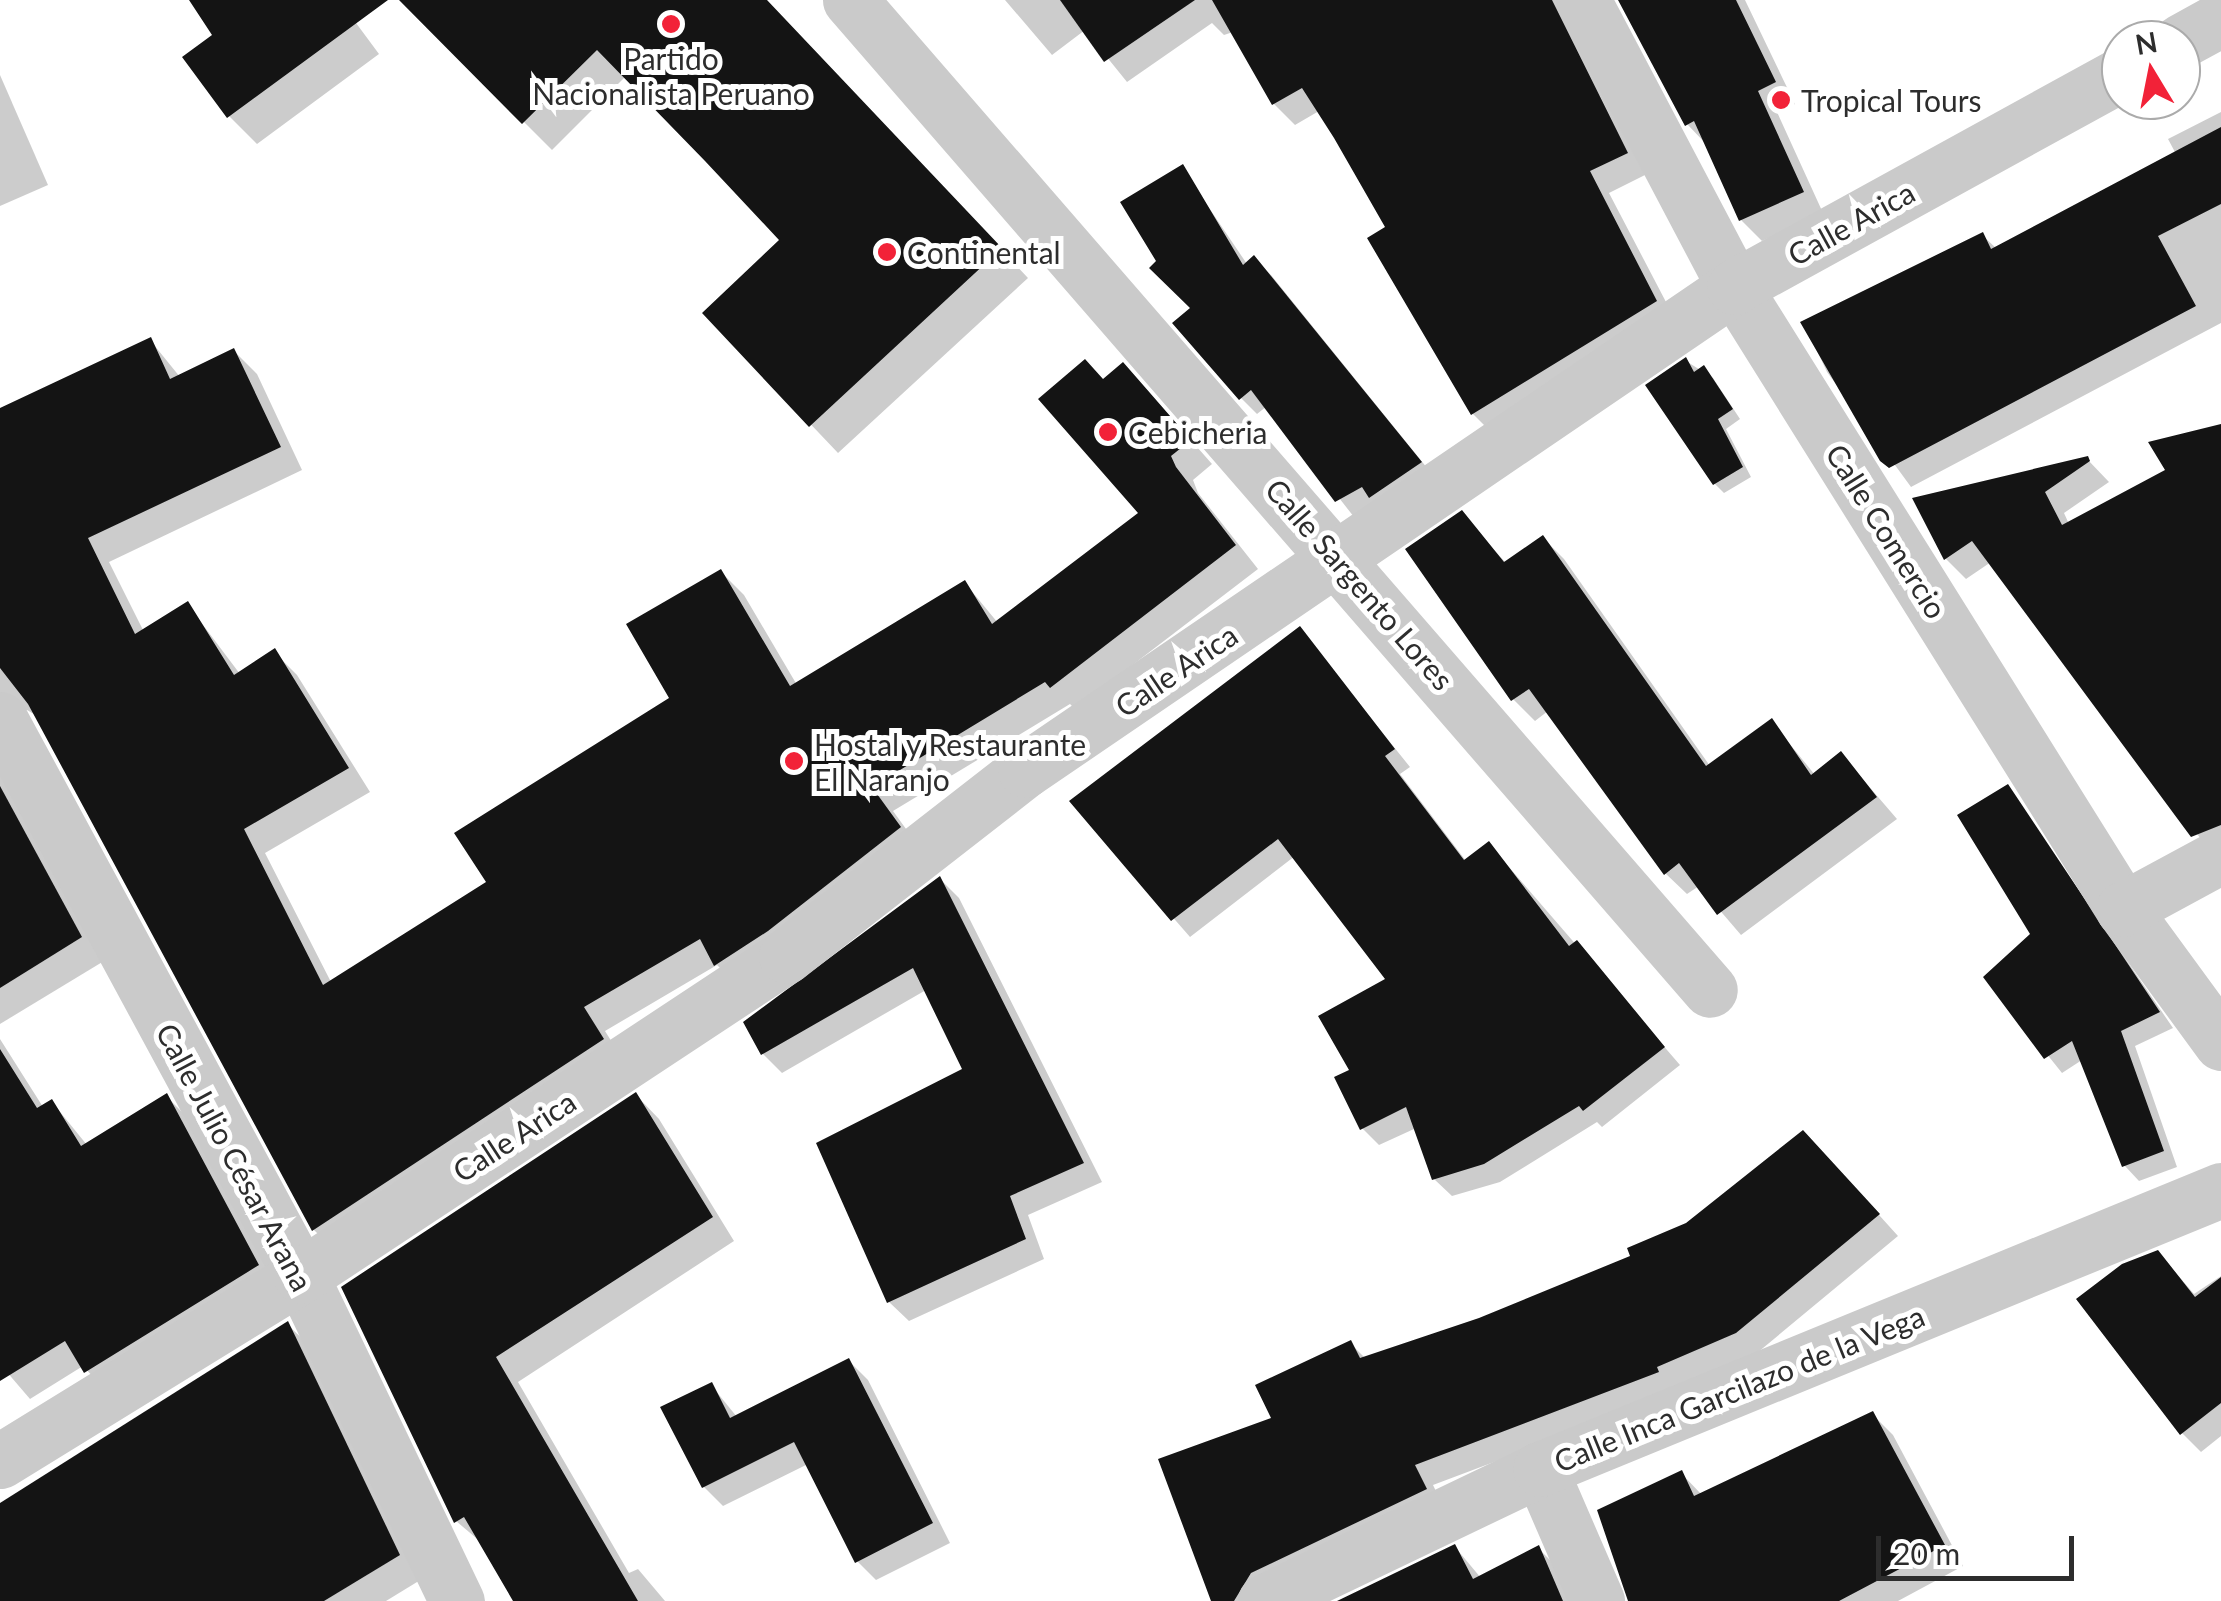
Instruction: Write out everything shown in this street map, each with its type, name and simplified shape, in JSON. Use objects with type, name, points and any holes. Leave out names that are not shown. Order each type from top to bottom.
[{"type":"street","name":"Calle Sargento Lores","points":[[850,0],[1710,990]]},
{"type":"street","name":"Calle Comercio","points":[[1583,0],[1734,286],[2124,909],[2221,1043]]},
{"type":"street","name":"Calle Arica","points":[[0,1461],[301,1276],[786,956],[1025,770],[1341,561],[1734,286],[2101,85]]},
{"type":"street","name":"Calle Julio César Arana","points":[[0,719],[301,1276],[458,1601]]},
{"type":"street","points":[[2124,909],[2221,856]]},
{"type":"street","name":"Calle Inca Garcilazo de la Vega","points":[[1265,1601],[1540,1469],[2221,1190]]},
{"type":"street","points":[[1540,1469],[1598,1601]]},
{"type":"building","points":[[189,0],[388,0],[227,118],[182,57],[212,35]]},
{"type":"building","points":[[399,0],[767,0],[1002,248],[809,427],[702,313],[779,240],[705,161],[597,50],[522,124]]},
{"type":"building","points":[[1060,0],[1195,0],[1104,62]]},
{"type":"building","points":[[1212,0],[1552,0],[1628,153],[1590,171],[1657,301],[1471,415],[1367,238],[1385,227],[1334,138],[1302,88],[1272,105]]},
{"type":"building","points":[[1618,0],[1736,0],[1776,82],[1758,91],[1804,192],[1739,221],[1694,121],[1685,126]]},
{"type":"building","points":[[2221,127],[2221,204],[2158,236],[2196,306],[1889,468],[1880,461],[1800,322],[1983,232],[1991,249]]},
{"type":"building","points":[[1183,164],[1243,265],[1254,255],[1422,462],[1369,498],[1362,487],[1335,502],[1251,390],[1239,400],[1172,323],[1190,308],[1149,268],[1156,261],[1120,202]]},
{"type":"building","points":[[151,337],[170,379],[234,348],[281,447],[88,538],[135,634],[188,601],[234,675],[275,648],[349,768],[244,829],[323,985],[486,882],[454,833],[669,698],[626,624],[721,569],[790,686],[965,580],[992,624],[1138,513],[1038,399],[1085,359],[1103,379],[1123,362],[1191,440],[1171,456],[1236,545],[1050,688],[1045,682],[872,787],[901,827],[768,931],[714,966],[700,939],[584,1007],[604,1039],[312,1231],[28,704],[0,668],[0,408]]},
{"type":"building","points":[[1686,357],[1694,372],[1704,365],[1733,409],[1718,419],[1743,467],[1713,485],[1645,385]]},
{"type":"building","points":[[2221,424],[2221,825],[2191,837],[1972,541],[1944,560],[1912,498],[2088,456],[2090,461],[2045,492],[2062,525],[2165,470],[2148,442]]},
{"type":"building","points":[[1462,510],[1504,562],[1543,535],[1706,766],[1772,718],[1811,775],[1841,751],[1877,797],[1717,915],[1679,863],[1664,875],[1529,689],[1511,701],[1405,549]]},
{"type":"building","points":[[1300,626],[1395,749],[1385,756],[1464,860],[1489,841],[1569,946],[1577,940],[1665,1047],[1583,1111],[1579,1106],[1484,1164],[1432,1180],[1406,1107],[1360,1130],[1334,1077],[1349,1070],[1318,1016],[1385,979],[1278,839],[1171,921],[1069,801]]},
{"type":"building","points":[[2008,784],[2160,1012],[2121,1031],[2164,1151],[2122,1167],[2072,1041],[2044,1059],[1983,977],[2030,934],[1957,815]]},
{"type":"building","points":[[0,786],[82,937],[0,988]]},
{"type":"building","points":[[940,876],[1084,1163],[1010,1196],[1026,1239],[887,1303],[816,1143],[962,1069],[913,968],[761,1055],[743,1022]]},
{"type":"building","points":[[0,1049],[37,1108],[52,1099],[81,1146],[167,1093],[259,1265],[84,1373],[65,1341],[0,1381]]},
{"type":"building","points":[[636,1092],[713,1217],[496,1357],[638,1601],[513,1601],[464,1517],[454,1523],[341,1287]]},
{"type":"building","points":[[1803,1130],[1880,1214],[1736,1333],[1657,1367],[1659,1372],[1415,1465],[1427,1489],[1251,1573],[1234,1601],[1211,1601],[1158,1459],[1271,1418],[1255,1385],[1351,1340],[1360,1358],[1479,1318],[1630,1256],[1627,1248],[1686,1223]]},
{"type":"building","points":[[2158,1250],[2195,1297],[2221,1277],[2221,1403],[2180,1435],[2076,1299],[2122,1264]]},
{"type":"building","points":[[288,1321],[400,1555],[324,1601],[0,1601],[0,1503]]},
{"type":"building","points":[[849,1358],[933,1523],[855,1563],[794,1442],[702,1488],[660,1407],[712,1382],[730,1418]]},
{"type":"building","points":[[1873,1411],[1945,1545],[1839,1601],[1628,1601],[1597,1510],[1682,1470],[1694,1496]]},
{"type":"building","points":[[1455,1544],[1473,1579],[1539,1545],[1563,1601],[1337,1601]]},
{"type":"place","name":"Partido Nacionalista Peruano","points":[[671,24]]},
{"type":"place","name":"Tropical Tours","points":[[1781,100]]},
{"type":"place","name":"Continental","points":[[887,252]]},
{"type":"place","name":"Cebicheria","points":[[1108,432]]},
{"type":"place","name":"Hostal y Restaurante El Naranjo","points":[[794,761]]}]
